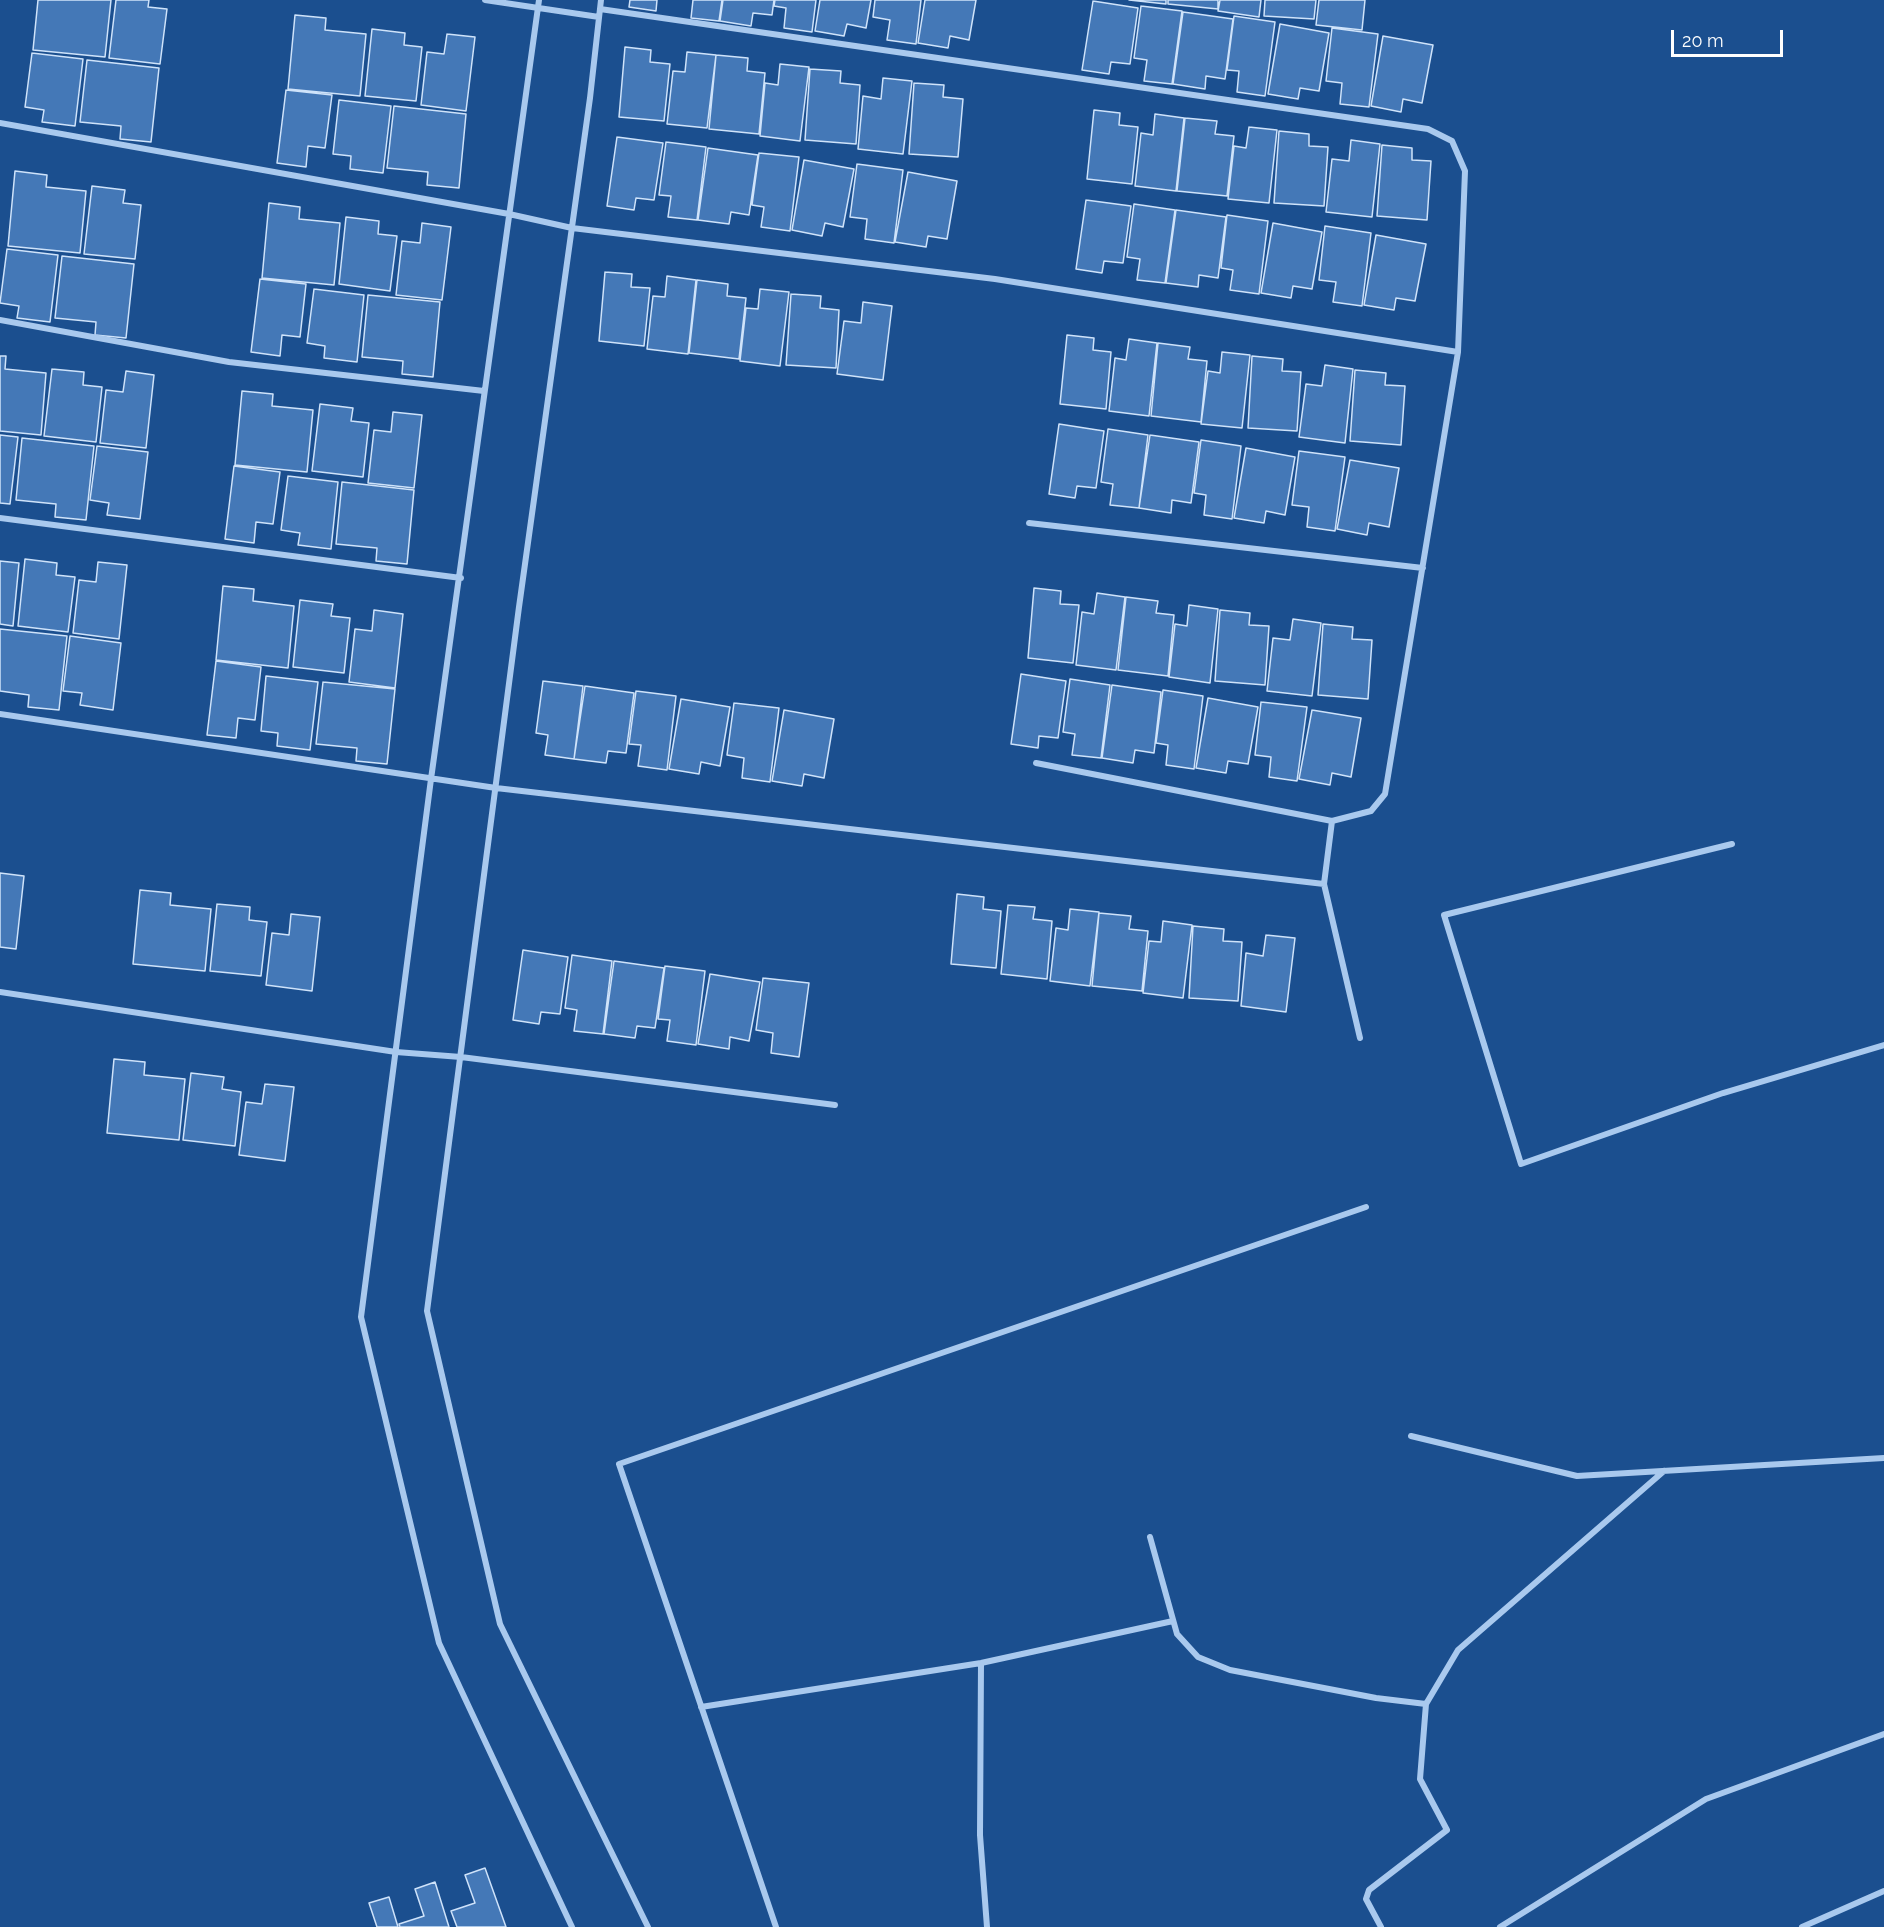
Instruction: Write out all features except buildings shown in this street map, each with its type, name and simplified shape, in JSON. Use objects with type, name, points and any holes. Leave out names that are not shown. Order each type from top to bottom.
[{"type":"street","points":[[485,0],[599,17]]},
{"type":"street","points":[[539,0],[484,391],[461,578],[431,779],[361,1317],[439,1643],[572,1927]]},
{"type":"street","points":[[601,0],[427,1311],[500,1624],[648,1927]]},
{"type":"street","points":[[600,9],[1428,129],[1452,141],[1465,171],[1458,352],[1385,794],[1371,811],[1332,821],[1036,763]]},
{"type":"street","points":[[0,123],[509,214],[572,228],[995,279],[1458,352]]},
{"type":"street","points":[[0,320],[229,362],[484,391]]},
{"type":"street","points":[[0,518],[461,578]]},
{"type":"street","points":[[1029,523],[1423,568]]},
{"type":"street","points":[[0,714],[496,788],[1324,884]]},
{"type":"street","points":[[1332,821],[1324,884],[1360,1038]]},
{"type":"street","points":[[1732,844],[1444,915],[1521,1164],[1723,1093],[1884,1045]]},
{"type":"street","points":[[0,992],[396,1052],[461,1058],[835,1105]]},
{"type":"street","points":[[776,1927],[619,1464],[1366,1207]]},
{"type":"street","points":[[1411,1436],[1577,1476],[1884,1458]]},
{"type":"street","points":[[1381,1927],[1366,1899],[1369,1890],[1447,1830],[1420,1779],[1426,1704],[1458,1650],[1664,1471]]},
{"type":"street","points":[[1150,1537],[1178,1634],[1198,1657],[1230,1670],[1376,1698],[1426,1704]]},
{"type":"street","points":[[701,1707],[981,1663],[1173,1620]]},
{"type":"street","points":[[981,1663],[980,1834],[987,1927]]},
{"type":"street","points":[[1500,1927],[1706,1799],[1884,1734]]},
{"type":"street","points":[[1802,1927],[1884,1891]]}]
